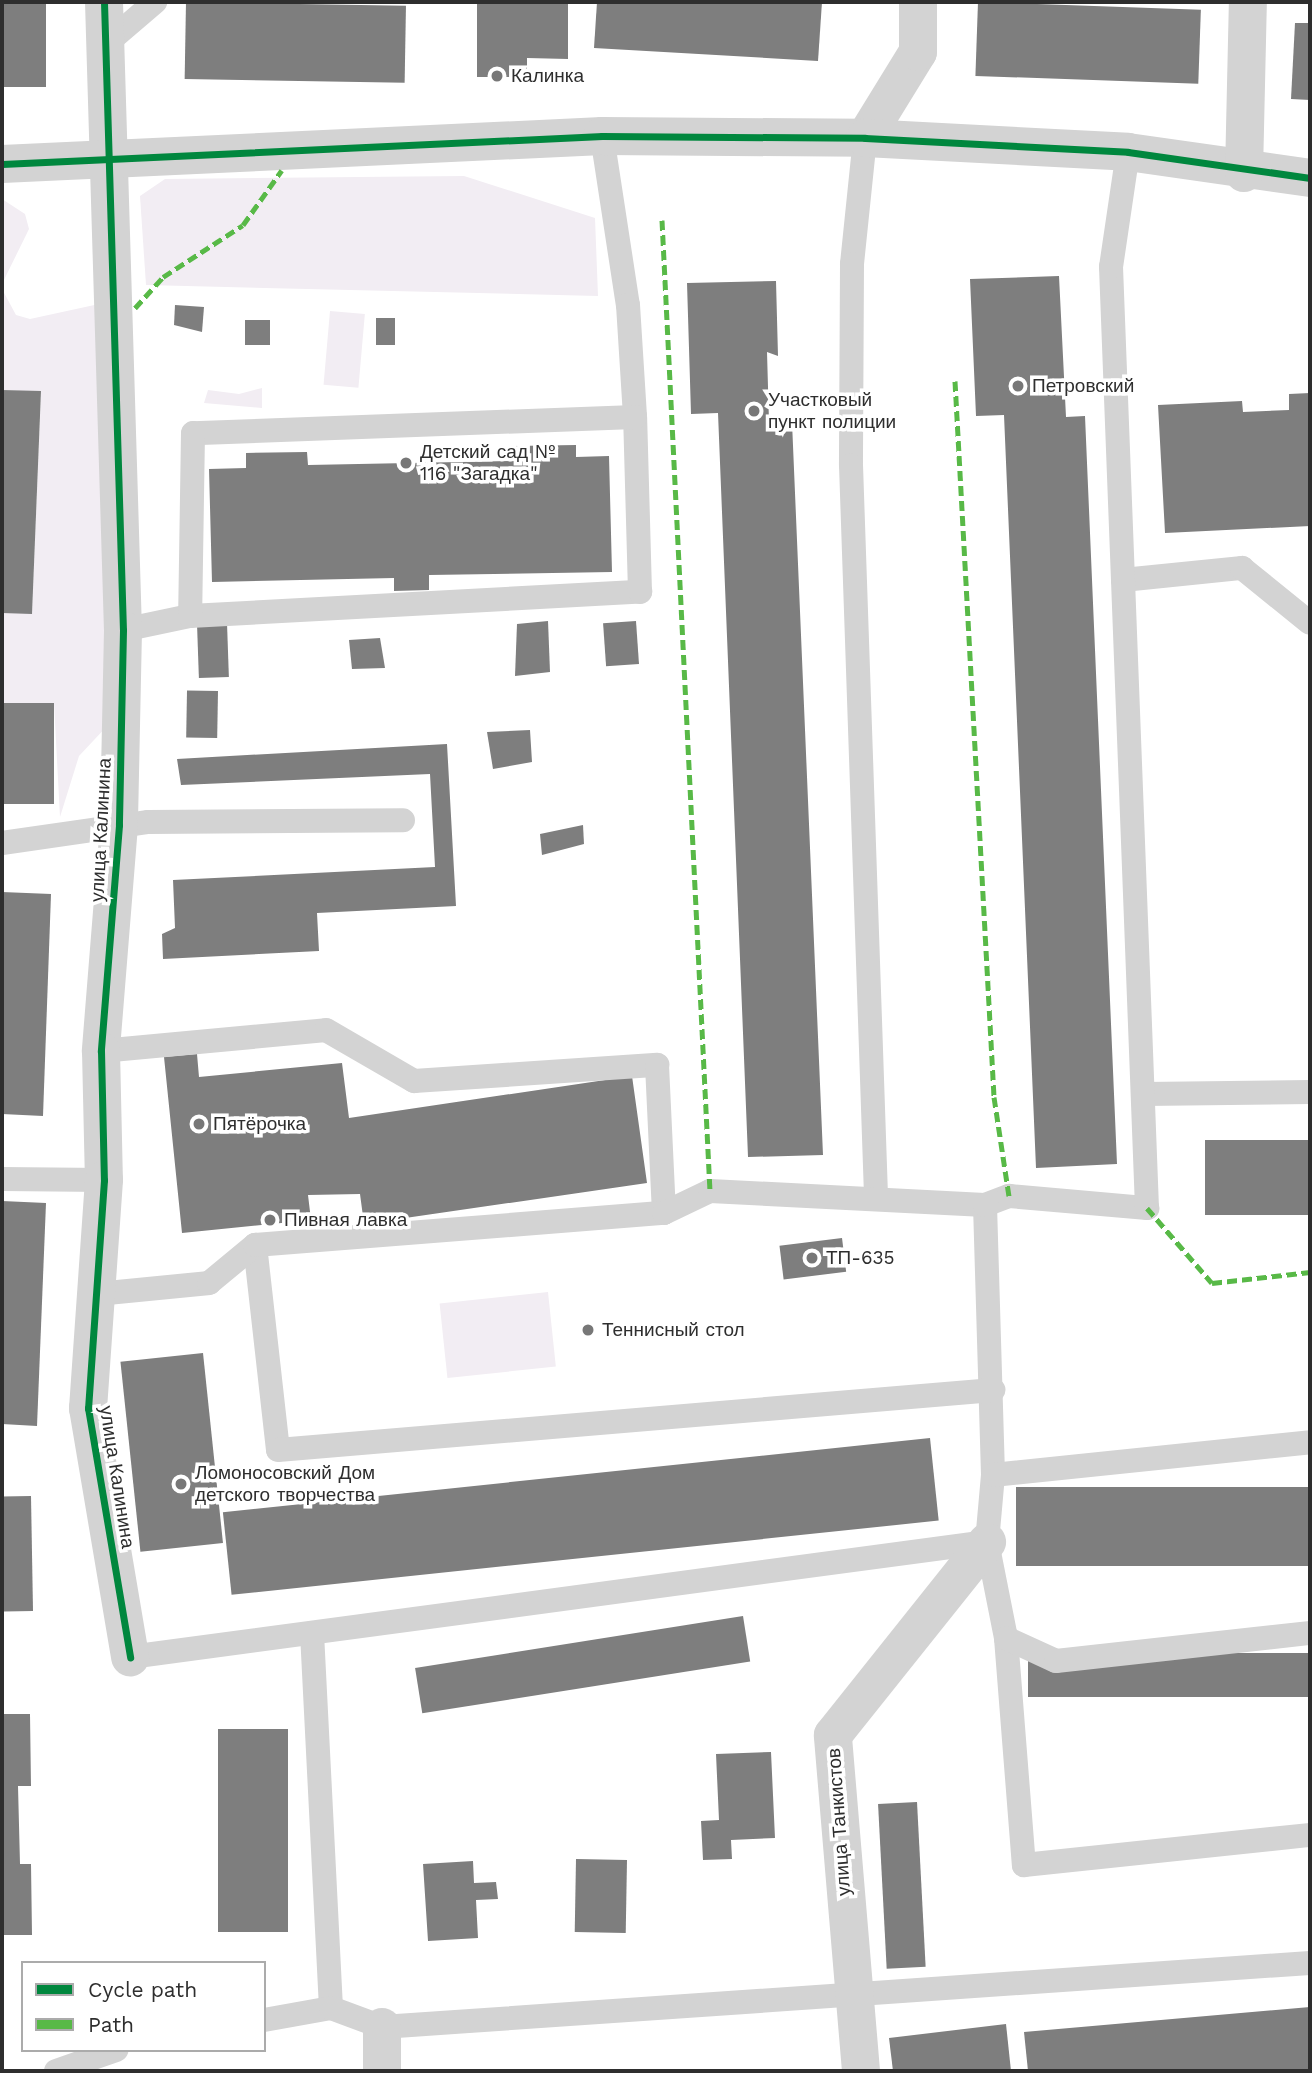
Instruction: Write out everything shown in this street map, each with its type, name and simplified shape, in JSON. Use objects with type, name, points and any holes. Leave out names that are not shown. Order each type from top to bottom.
[{"type":"street","name":"улица Калинина","points":[[104,2],[106,156],[114,193],[123,630],[119,825],[101,1051],[104,1180],[88,1409],[130,1657]]},
{"type":"street","points":[[865,138],[918,52],[918,2]]},
{"type":"street","points":[[1244,173],[1248,2]]},
{"type":"street","points":[[2,164],[68,164],[106,156],[602,136],[865,138],[1128,152],[1244,173],[1310,178]]},
{"type":"street","name":"улица Танкистов","points":[[861,2071],[851,1992],[833,1735],[986,1542]]},
{"type":"street","points":[[382,2027],[382,2071]]},
{"type":"lane","points":[[106,44],[155,2]]},
{"type":"lane","points":[[123,630],[190,615],[640,592],[635,417],[628,305],[602,136]]},
{"type":"lane","points":[[865,138],[852,264],[851,465],[876,1196]]},
{"type":"lane","points":[[97,1294],[209,1283],[256,1245],[664,1213],[710,1191],[876,1196],[985,1205],[1009,1196],[1147,1208],[1111,267],[1128,152]]},
{"type":"lane","points":[[190,615],[192,433],[635,417]]},
{"type":"lane","points":[[1123,580],[1242,568],[1310,623]]},
{"type":"lane","points":[[2,843],[119,825],[403,820]]},
{"type":"lane","points":[[101,1051],[326,1030],[414,1081],[657,1065],[664,1213]]},
{"type":"lane","points":[[1144,1094],[1310,1092]]},
{"type":"lane","points":[[2,1180],[104,1180]]},
{"type":"lane","points":[[985,1205],[993,1390],[993,1475],[986,1542],[1006,1639],[1024,1866],[1310,1835]]},
{"type":"lane","points":[[256,1245],[278,1450],[993,1390]]},
{"type":"lane","points":[[993,1475],[1310,1442]]},
{"type":"lane","points":[[130,1657],[986,1542]]},
{"type":"lane","points":[[312,1633],[331,2008]]},
{"type":"lane","points":[[1006,1639],[1056,1661],[1310,1633]]},
{"type":"lane","points":[[266,2020],[331,2008],[382,2027],[851,1992],[1310,1962]]},
{"type":"lane","points":[[56,2071],[110,2052]]},
{"type":"shaded area","points":[[464,176],[595,218],[598,296],[146,285],[140,196],[165,179]]},
{"type":"shaded area","points":[[2,199],[25,214],[29,229],[2,284]]},
{"type":"shaded area","points":[[2,289],[16,315],[30,319],[99,304],[109,724],[79,756],[60,817],[54,703],[2,703],[2,613],[32,613],[41,392],[2,390]]},
{"type":"shaded area","points":[[330,311],[365,314],[358,388],[324,385]]},
{"type":"shaded area","points":[[262,388],[262,408],[204,403],[208,390],[239,394]]},
{"type":"shaded area","points":[[548,1292],[556,1367],[447,1378],[440,1303]]},
{"type":"building","points":[[2,2],[46,2],[46,87],[2,87]]},
{"type":"building","points":[[186,2],[406,6],[405,83],[185,79]]},
{"type":"building","points":[[477,2],[568,2],[568,59],[527,58],[527,77],[477,77]]},
{"type":"building","points":[[597,2],[822,2],[818,61],[594,48]]},
{"type":"building","points":[[978,2],[1201,10],[1198,84],[975,76]]},
{"type":"building","points":[[1295,23],[1310,23],[1310,100],[1291,99]]},
{"type":"building","points":[[1059,276],[1066,417],[1085,416],[1117,1164],[1036,1168],[1004,415],[976,416],[970,279]]},
{"type":"building","points":[[776,281],[778,356],[767,352],[769,422],[792,422],[823,1155],[748,1157],[718,413],[691,414],[687,283]]},
{"type":"building","points":[[175,305],[204,307],[202,332],[174,325]]},
{"type":"building","points":[[376,318],[395,318],[395,345],[376,345]]},
{"type":"building","points":[[245,320],[270,320],[270,345],[245,345]]},
{"type":"building","points":[[2,390],[41,391],[32,614],[2,613]]},
{"type":"building","points":[[1310,393],[1310,526],[1165,533],[1158,405],[1242,401],[1243,412],[1289,410],[1289,394]]},
{"type":"building","points":[[576,445],[576,457],[609,456],[612,572],[429,575],[429,590],[394,591],[394,578],[212,582],[209,469],[246,468],[246,453],[307,452],[308,465],[515,461],[514,446]]},
{"type":"building","points":[[548,621],[550,672],[515,676],[517,624]]},
{"type":"building","points":[[636,621],[639,664],[606,666],[603,623]]},
{"type":"building","points":[[227,623],[229,677],[199,678],[197,624]]},
{"type":"building","points":[[380,638],[385,668],[352,669],[349,640]]},
{"type":"building","points":[[187,690],[218,691],[217,738],[186,737]]},
{"type":"building","points":[[2,703],[54,703],[54,804],[2,804]]},
{"type":"building","points":[[530,730],[532,762],[493,769],[487,732]]},
{"type":"building","points":[[447,744],[456,906],[317,913],[319,951],[163,959],[162,934],[175,928],[173,880],[435,867],[430,774],[181,785],[177,759]]},
{"type":"building","points":[[583,825],[584,844],[542,855],[540,834]]},
{"type":"building","points":[[2,892],[51,894],[43,1116],[2,1114]]},
{"type":"building","points":[[197,1054],[199,1077],[342,1063],[349,1118],[632,1076],[647,1183],[364,1224],[360,1194],[308,1195],[311,1220],[182,1233],[164,1057]]},
{"type":"building","points":[[1205,1140],[1310,1140],[1310,1215],[1205,1215]]},
{"type":"building","points":[[2,1201],[46,1203],[37,1426],[2,1424]]},
{"type":"building","name":"ТП-635","points":[[842,1238],[846,1272],[784,1279],[779,1246]]},
{"type":"building","points":[[203,1353],[223,1543],[140,1552],[120,1362]]},
{"type":"building","points":[[930,1438],[939,1521],[232,1595],[223,1512]]},
{"type":"building","points":[[1016,1487],[1310,1487],[1310,1566],[1016,1566]]},
{"type":"building","points":[[31,1496],[33,1611],[4,1611],[2,1497]]},
{"type":"building","points":[[743,1616],[750,1661],[422,1713],[415,1668]]},
{"type":"building","points":[[1028,1653],[1310,1653],[1310,1697],[1028,1697]]},
{"type":"building","points":[[2,1714],[30,1714],[31,1786],[18,1786],[20,1864],[31,1864],[32,1935],[2,1935]]},
{"type":"building","points":[[218,1729],[288,1729],[288,1932],[218,1932]]},
{"type":"building","points":[[771,1752],[775,1838],[731,1840],[732,1859],[703,1860],[701,1821],[719,1820],[716,1754]]},
{"type":"building","points":[[917,1802],[926,1967],[887,1969],[878,1804]]},
{"type":"building","points":[[576,1859],[627,1860],[626,1933],[575,1932]]},
{"type":"building","points":[[473,1861],[474,1883],[496,1882],[498,1899],[476,1900],[478,1938],[428,1941],[423,1864]]},
{"type":"building","points":[[1310,2007],[1310,2071],[1028,2071],[1024,2032]]},
{"type":"building","points":[[1006,2024],[1011,2071],[893,2071],[889,2038]]},
{"type":"marked path","points":[[135,308],[163,277],[243,225],[282,170]]},
{"type":"marked path","points":[[662,220],[710,1191]]},
{"type":"marked path","points":[[955,381],[994,1097],[1009,1196]]},
{"type":"marked path","points":[[1147,1208],[1212,1283],[1310,1272]]},
{"type":"cycle path","points":[[104,2],[123,630],[119,825],[101,1051],[104,1180],[88,1408],[130,1657]]},
{"type":"cycle path","points":[[2,164],[602,136],[865,138],[1128,152],[1310,178]]},
{"type":"place","name":"Калинка","points":[[497,76]]},
{"type":"place","name":"Петровский","points":[[1018,386]]},
{"type":"place","name":"Участковый пункт полиции","points":[[754,411]]},
{"type":"place","name":"Детский сад № 116 \"Загадка\"","points":[[406,463]]},
{"type":"place","name":"Пятёрочка","points":[[199,1124]]},
{"type":"place","name":"Пивная лавка","points":[[270,1220]]},
{"type":"place","name":"ТП-635","points":[[812,1258]]},
{"type":"place","name":"Теннисный стол","points":[[588,1330]]},
{"type":"place","name":"Ломоносовский Дом детского творчества","points":[[181,1484]]}]
